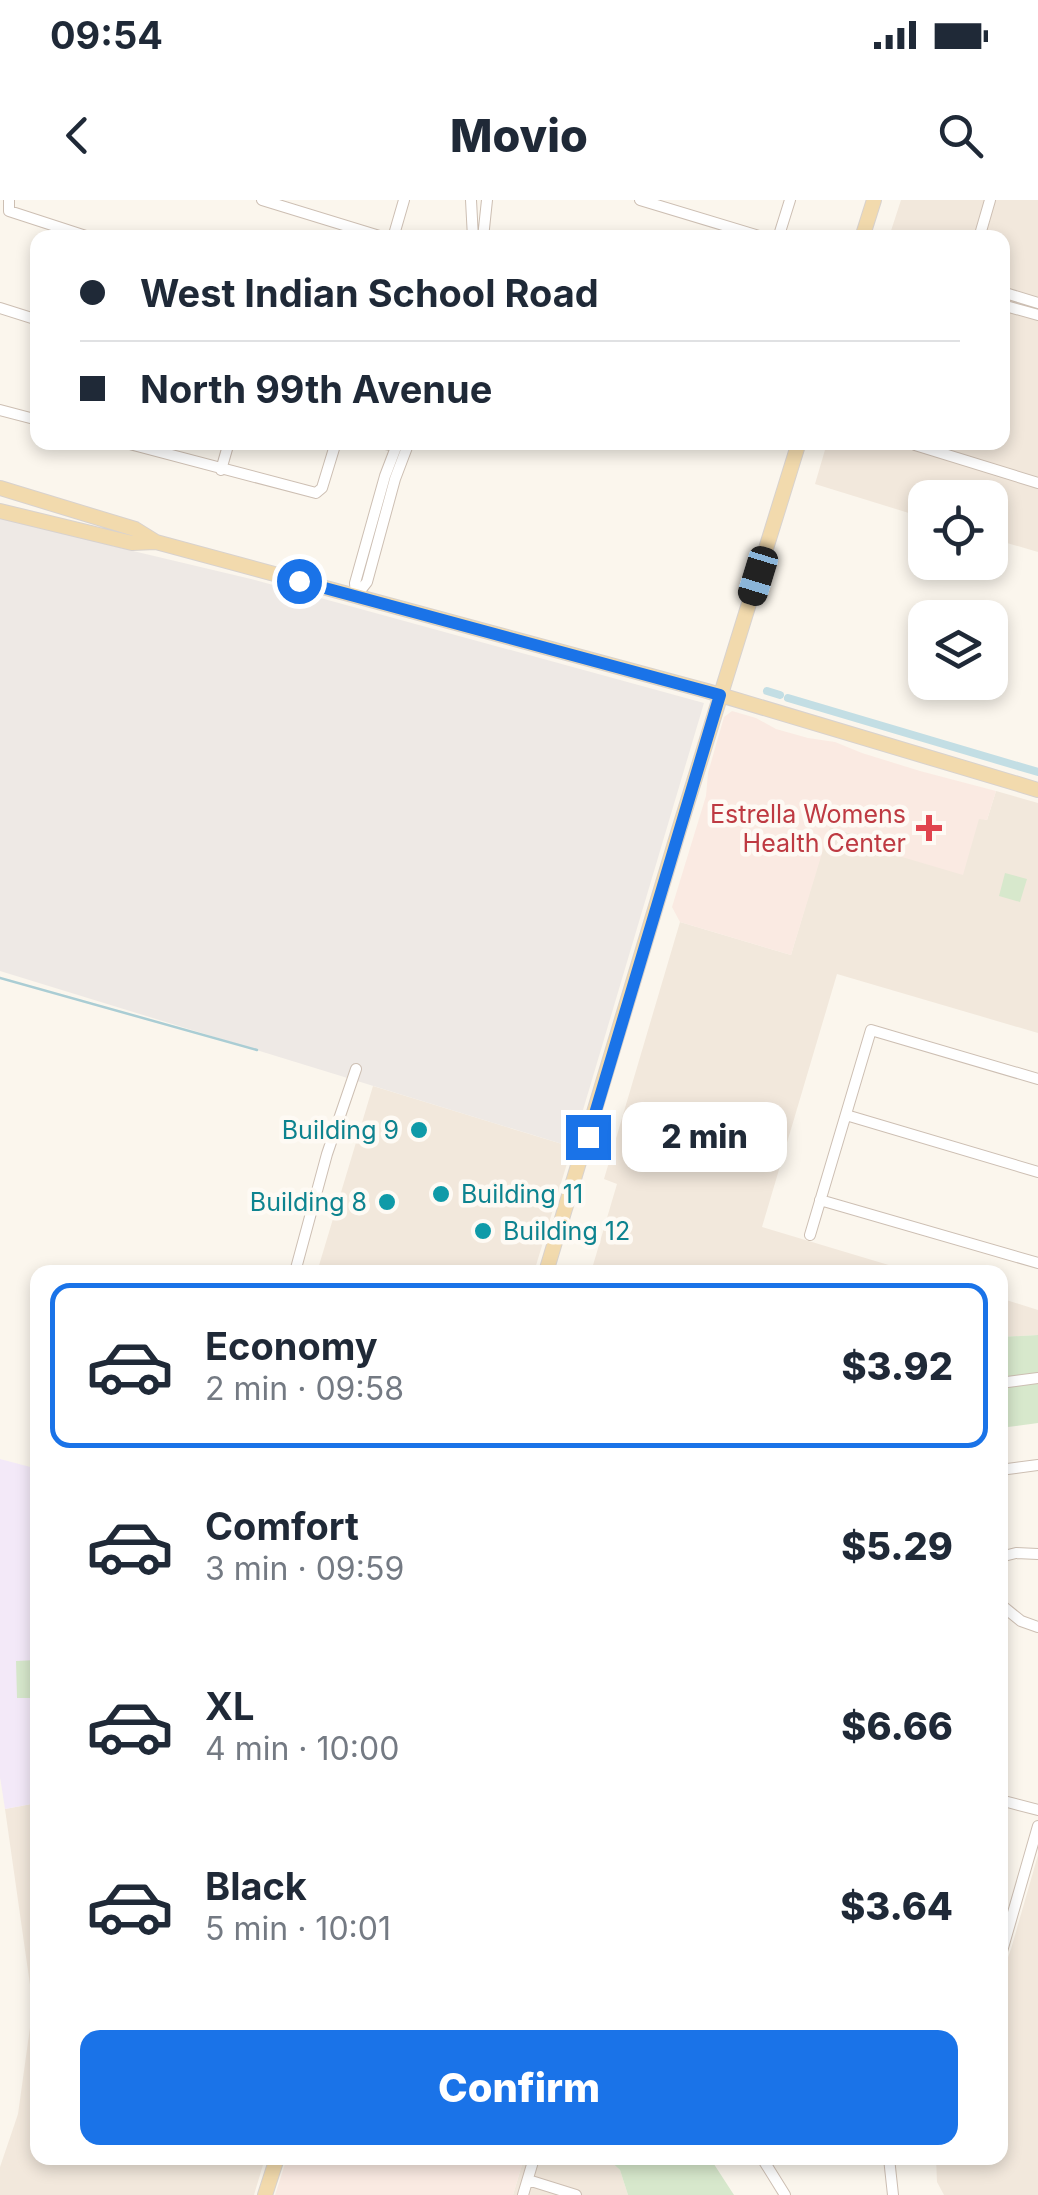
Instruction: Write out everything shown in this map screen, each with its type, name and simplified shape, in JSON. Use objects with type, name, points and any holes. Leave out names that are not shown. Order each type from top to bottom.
[{"type":"main road","points":[[865,230],[874,200]]},
{"type":"main road","points":[[548,1265],[797,450]]},
{"type":"main road","points":[[0,488],[134,529],[156,542],[720,695],[1038,790]]},
{"type":"main road","points":[[0,511],[132,543],[156,542]]},
{"type":"main road","points":[[265,2195],[274,2165]]},
{"type":"street","points":[[9,200],[9,211],[67,230]]},
{"type":"street","points":[[262,200],[362,230]]},
{"type":"street","points":[[392,230],[404,200]]},
{"type":"street","points":[[471,200],[473,230]]},
{"type":"street","points":[[484,230],[488,200]]},
{"type":"street","points":[[640,200],[739,230]]},
{"type":"street","points":[[781,230],[790,200]]},
{"type":"street","points":[[981,230],[990,200]]},
{"type":"street","points":[[1010,294],[1038,302]]},
{"type":"street","points":[[1010,307],[1038,316]]},
{"type":"street","points":[[0,308],[30,317]]},
{"type":"street","points":[[0,410],[30,418]]},
{"type":"street","points":[[151,450],[316,493],[322,488],[334,450]]},
{"type":"street","points":[[222,470],[228,450]]},
{"type":"street","points":[[356,596],[355,583],[385,476],[398,450]]},
{"type":"street","points":[[935,450],[1038,483]]},
{"type":"street","points":[[810,1235],[871,1030],[1038,1079]]},
{"type":"street","points":[[296,1265],[326,1154],[356,1069]]},
{"type":"street","points":[[846,1114],[1038,1172]]},
{"type":"street","points":[[820,1200],[1038,1263]]},
{"type":"street","points":[[1008,1381],[1038,1378]]},
{"type":"street","points":[[1008,1469],[1038,1466]]},
{"type":"street","points":[[1008,1554],[1038,1554]]},
{"type":"street","points":[[1008,1610],[1038,1627]]},
{"type":"street","points":[[1008,1802],[1038,1810]]},
{"type":"street","points":[[1008,1912],[1038,1826]]},
{"type":"street","points":[[524,2195],[532,2165]]},
{"type":"street","points":[[766,2165],[785,2195]]},
{"type":"street","points":[[890,2165],[893,2195]]},
{"type":"street","points":[[528,2180],[576,2195]]},
{"type":"shaded area","points":[[901,200],[1038,200],[1038,552],[1008,543],[1008,480],[908,480],[908,513],[815,484],[825,450],[1010,450],[1010,230],[891,230]]},
{"type":"shaded area","points":[[0,515],[704,703],[572,1147],[0,971]]},
{"type":"shaded area","points":[[732,711],[776,729],[835,742],[996,791],[987,820],[979,819],[963,875],[875,849],[876,841],[830,827],[791,955],[680,922],[672,907],[706,796],[708,773],[724,717]]},
{"type":"shaded area","points":[[996,791],[1038,803],[1038,1033],[837,974],[762,1227],[889,1265],[593,1265],[617,1184],[604,1179],[680,922],[791,955],[829,827],[877,841],[875,848],[980,818],[987,820]]},
{"type":"shaded area","points":[[373,1086],[572,1147],[536,1265],[319,1265]]},
{"type":"shaded area","points":[[1008,1301],[1038,1310],[1038,1335],[1008,1337]]},
{"type":"shaded area","points":[[0,1459],[30,1467],[30,1804],[5,1809],[0,1777]]},
{"type":"shaded area","points":[[30,1804],[30,1985],[5,1809]]},
{"type":"shaded area","points":[[1038,1855],[1038,2195],[944,2195],[937,2182],[936,2165],[1008,2165],[1011,1949]]},
{"type":"shaded area","points":[[30,2028],[30,2165],[263,2165],[254,2195],[0,2195],[0,2167],[18,2114]]},
{"type":"shaded area","points":[[285,2165],[522,2165],[513,2195],[275,2195]]},
{"type":"shaded area","points":[[522,2165],[615,2165],[628,2195],[513,2195]]},
{"type":"green space","points":[[1005,873],[1027,879],[1020,902],[999,896]]},
{"type":"green space","points":[[1038,1335],[1038,1423],[1008,1427],[1008,1337]]},
{"type":"green space","points":[[30,1660],[30,1698],[17,1698],[16,1661]]},
{"type":"green space","points":[[615,2165],[715,2165],[734,2195],[628,2195]]},
{"type":"waterway","points":[[767,691],[780,695]]},
{"type":"waterway","points":[[788,698],[1038,772]]},
{"type":"waterway","points":[[0,978],[257,1050]]},
{"type":"place","name":"Estrella Womens Health Center","points":[[929,828]]},
{"type":"place","name":"Building 9","points":[[419,1130]]},
{"type":"place","name":"Building 11","points":[[441,1194]]},
{"type":"place","name":"Building 8","points":[[387,1202]]},
{"type":"place","name":"Building 12","points":[[483,1231]]},
{"type":"route","points":[[299,581],[720,695],[588,1137]]}]
